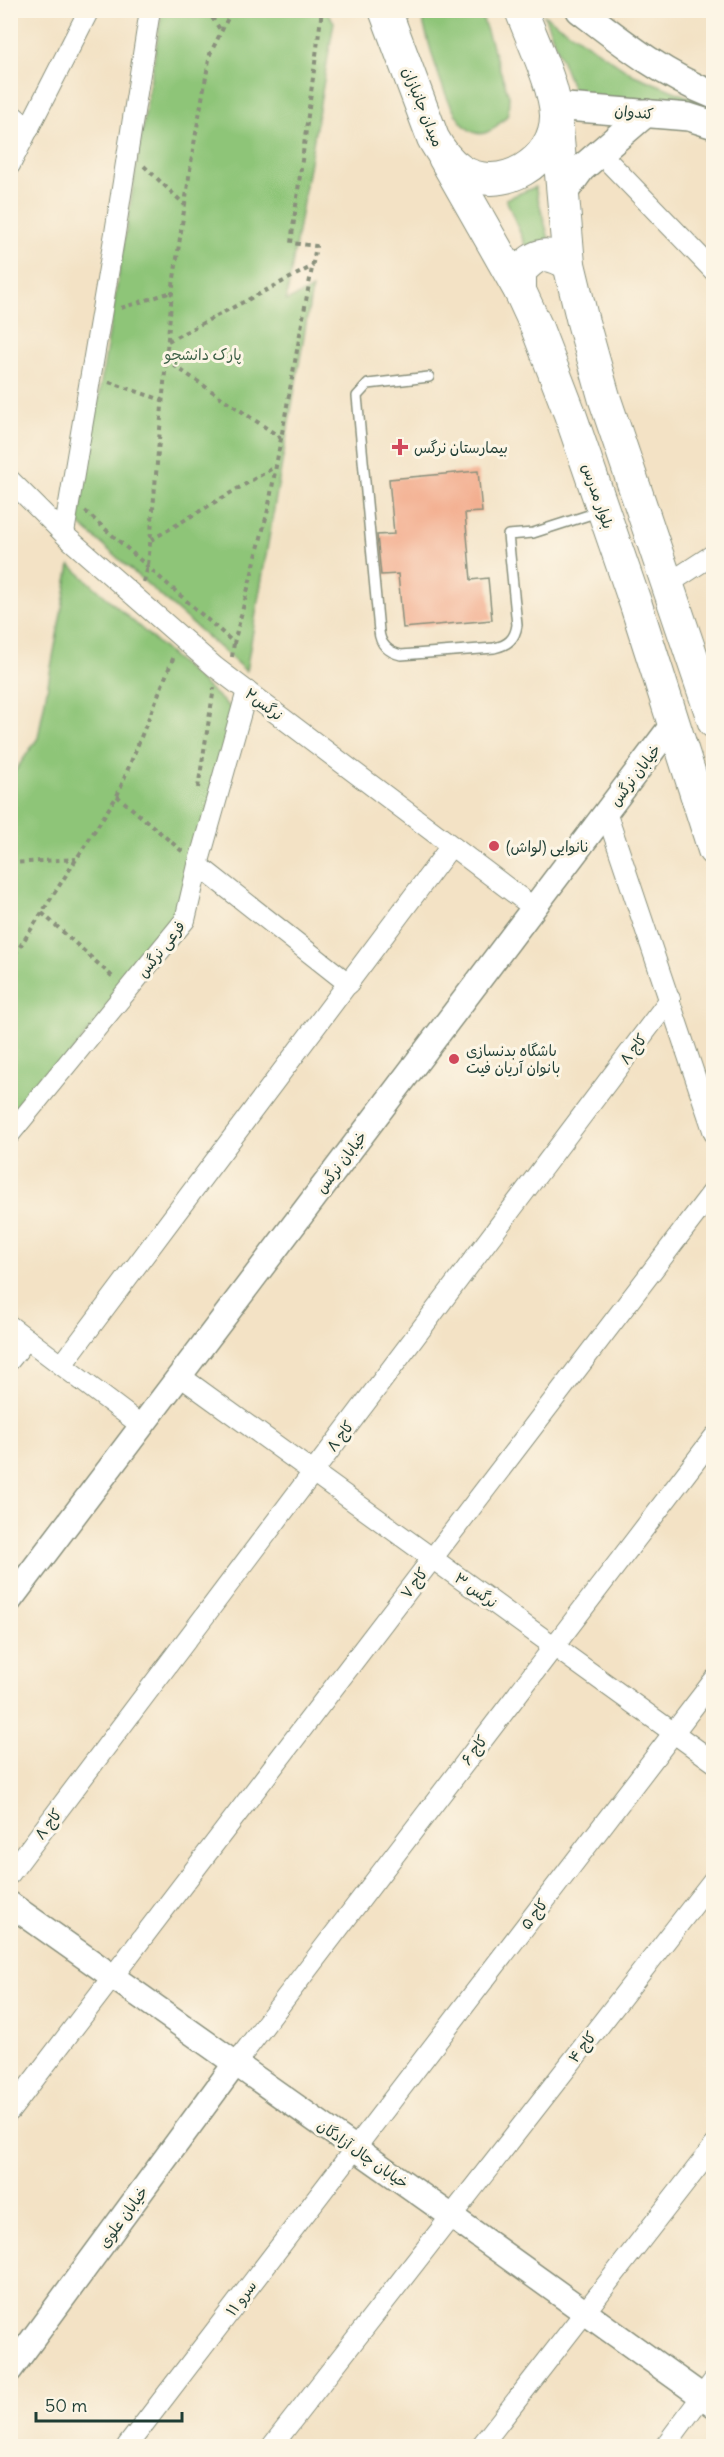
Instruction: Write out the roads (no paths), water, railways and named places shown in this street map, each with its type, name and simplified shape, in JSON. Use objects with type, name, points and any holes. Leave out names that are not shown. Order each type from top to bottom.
[{"type":"highway","name":"میدان جانبازان","points":[[385,10],[433,138],[444,157],[461,171],[482,178],[503,178],[524,171],[541,157],[552,138],[555,111]]},
{"type":"highway","points":[[521,10],[553,95],[569,264],[604,397],[714,722]]},
{"type":"highway","name":"بلوار مدرس","points":[[444,157],[519,291],[550,360],[636,605],[672,725],[714,850]]},
{"type":"highway","points":[[519,291],[520,271],[534,257],[552,254],[569,264]]},
{"type":"main road","points":[[580,10],[640,57],[688,85],[714,95]]},
{"type":"main road","name":"کندوان","points":[[555,111],[646,113],[689,117],[714,125]]},
{"type":"main road","points":[[563,194],[581,169],[646,113]]},
{"type":"street","points":[[10,165],[89,10]]},
{"type":"street","points":[[64,534],[116,233],[150,10]]},
{"type":"street","points":[[10,113],[29,129]]},
{"type":"street","points":[[599,152],[714,271]]},
{"type":"street","name":"نرگس۲","points":[[10,480],[64,534],[215,667],[534,908]]},
{"type":"street","points":[[668,584],[714,554]]},
{"type":"street","name":"فرعی نرگس","points":[[10,1134],[185,920],[198,865],[247,691]]},
{"type":"street","name":"خیابان نرگس","points":[[10,1600],[672,725]]},
{"type":"street","points":[[606,812],[714,1133]]},
{"type":"street","points":[[62,1365],[451,846]]},
{"type":"street","points":[[198,865],[349,984]]},
{"type":"street","name":"کاج ۸","points":[[10,1874],[670,999]]},
{"type":"street","name":"کاج ۷","points":[[10,2110],[714,1190]]},
{"type":"street","points":[[10,1326],[142,1426]]},
{"type":"street","points":[[10,1360],[27,1339]]},
{"type":"street","name":"نرگس ۳","points":[[180,1376],[714,1762]]},
{"type":"street","name":"کاج ۶","points":[[235,2064],[714,1437]]},
{"type":"street","name":"کاج ۵","points":[[355,2149],[714,1680]]},
{"type":"street","name":"کاج ۴","points":[[272,2446],[714,1879]]},
{"type":"street","name":"خیابان چال آزادگان","points":[[10,1904],[585,2312],[709,2394]]},
{"type":"street","name":"خیابان علوی","points":[[10,2370],[235,2064]]},
{"type":"street","points":[[481,2446],[714,2146]]},
{"type":"street","name":"سرو ۱۱","points":[[127,2446],[355,2149]]},
{"type":"street","points":[[665,2446],[709,2394]]},
{"type":"lane","points":[[429,377],[368,384],[357,396],[379,638],[388,650],[401,655],[494,648],[507,644],[516,632],[517,625],[508,535],[533,533],[603,511]]},
{"type":"place","name":"بیمارستان نرگس","points":[[400,447]]},
{"type":"place","name":"نانوایی (لواش)","points":[[494,846]]},
{"type":"place","name":"باشگاه بدنسازی بانوان آریان فیت","points":[[454,1059]]},
{"type":"park label","name":"پارک دانشجو","points":[[203,354]]}]
